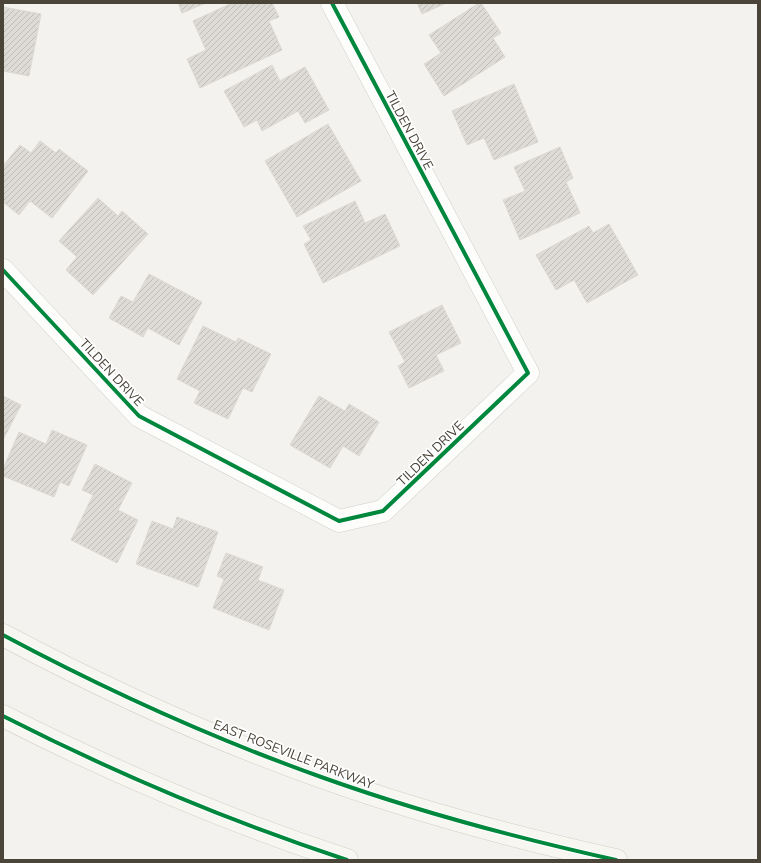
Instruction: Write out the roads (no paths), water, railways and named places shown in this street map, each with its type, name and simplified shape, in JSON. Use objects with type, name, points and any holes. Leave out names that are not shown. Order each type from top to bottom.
[{"type":"main road","name":"EAST ROSEVILLE PARKWAY","points":[[3,635],[96,683],[244,747],[324,778],[432,813],[542,843],[616,860]]},
{"type":"main road","points":[[3,716],[57,744],[215,813],[347,860]]},
{"type":"street","name":"TILDEN DRIVE","points":[[3,270],[139,416],[339,521],[383,511],[528,373],[332,3]]}]
